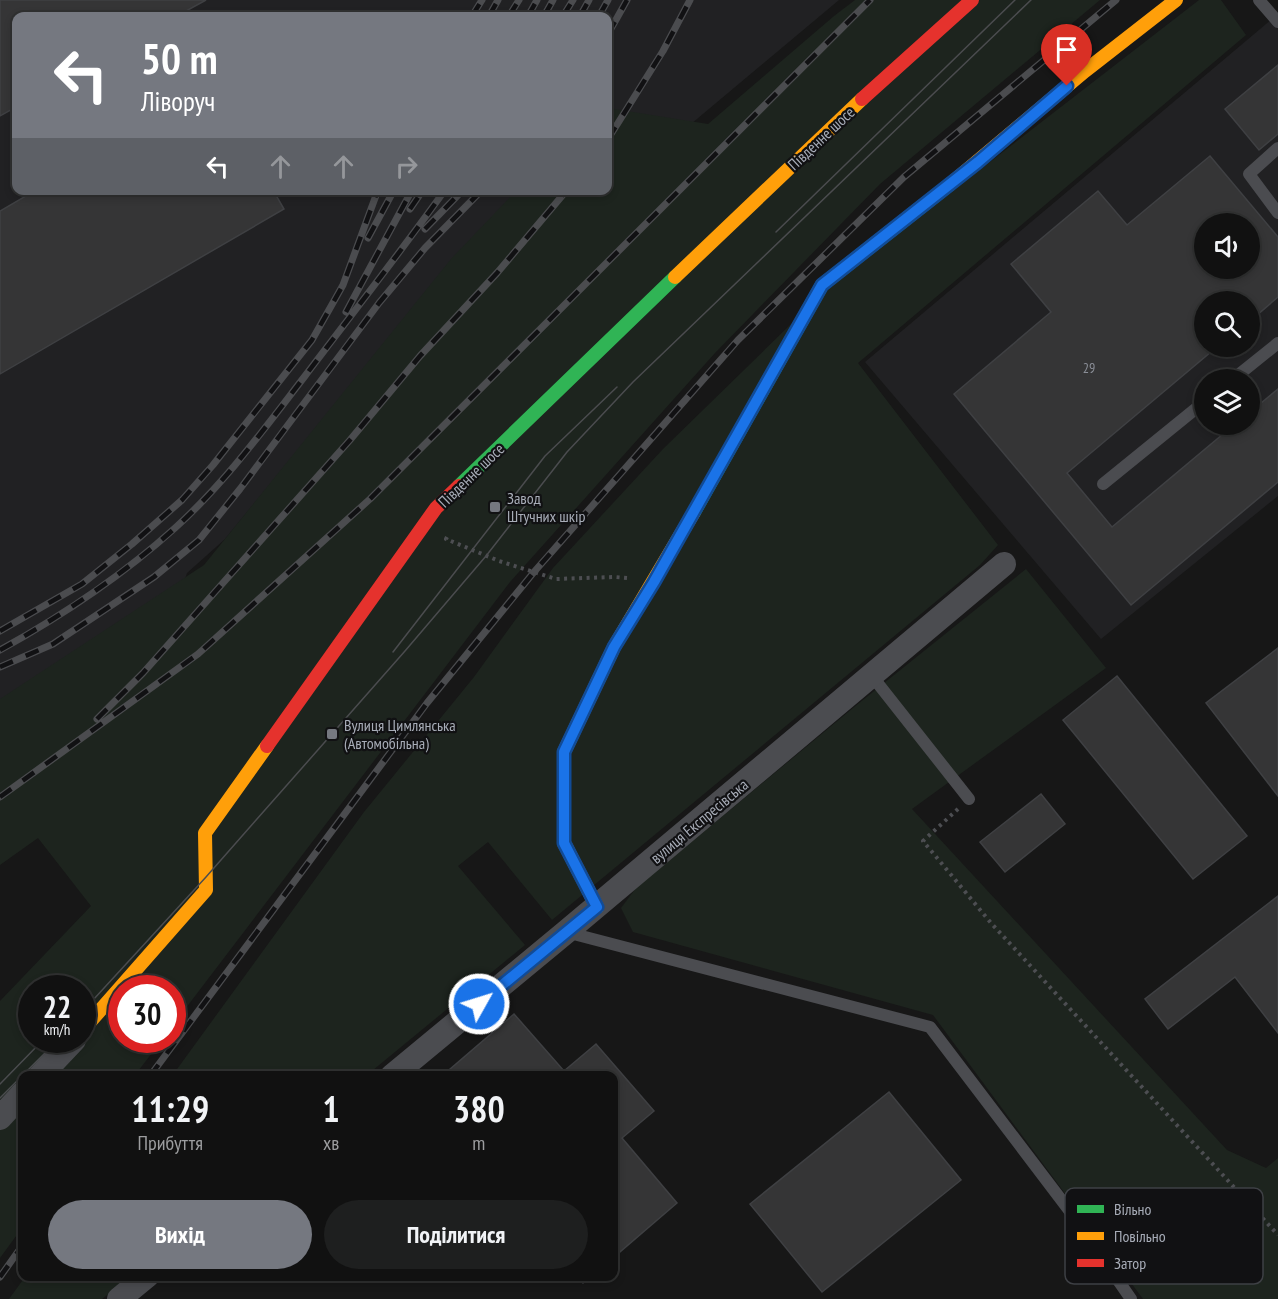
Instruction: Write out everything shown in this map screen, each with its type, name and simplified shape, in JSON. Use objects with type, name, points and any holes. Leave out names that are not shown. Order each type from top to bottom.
[{"type":"street","name":"Південне шосе","points":[[96,1015],[206,890],[205,833],[436,508],[837,121],[972,0]]},
{"type":"street","points":[[597,907],[564,843],[564,752],[614,647],[654,582],[822,285],[978,162],[1085,70],[1176,0]]},
{"type":"street","name":"вулиця Експресівська","points":[[398,1071],[566,933],[1004,564]]},
{"type":"street","points":[[45,1071],[62,1053]]},
{"type":"street","points":[[0,1118],[18,1098]]},
{"type":"street","points":[[119,1299],[141,1281]]},
{"type":"lane","points":[[1259,0],[1278,22]]},
{"type":"lane","points":[[1278,148],[1249,174],[1278,213]]},
{"type":"lane","points":[[1246,369],[1278,343]]},
{"type":"lane","points":[[1103,484],[1194,410]]},
{"type":"lane","points":[[872,676],[969,799]]},
{"type":"lane","points":[[566,933],[930,1027],[1065,1205]]},
{"type":"lane","points":[[1121,1284],[1131,1299]]},
{"type":"path","points":[[446,539],[499,561],[556,579],[615,577],[654,582]]},
{"type":"path","points":[[969,799],[923,841],[992,923],[1235,1188]]},
{"type":"path","points":[[1263,1219],[1278,1235]]},
{"type":"shaded area","points":[[0,0],[839,0],[612,190],[612,12],[12,12],[12,195],[606,195],[289,461],[225,539],[187,573],[178,600],[0,753]]},
{"type":"shaded area","points":[[855,0],[1100,0],[880,184],[715,353],[510,582],[186,1008],[186,975],[108,975],[108,1053],[152,1053],[138,1071],[18,1071],[18,1233],[0,1258],[0,1001],[18,982],[18,1053],[96,1053],[96,975],[25,975],[91,906],[38,838],[0,865],[0,699],[204,565],[451,259],[512,195],[612,195],[612,109],[708,124]]},
{"type":"shaded area","points":[[1199,0],[1221,0],[1246,35],[858,363],[998,545],[980,565],[552,920],[488,842],[458,866],[525,945],[372,1071],[176,1071],[364,812],[474,677],[553,568],[663,449],[831,285]]},
{"type":"shaded area","points":[[1278,14],[1278,496],[1101,639],[865,362]]},
{"type":"shaded area","points":[[1026,569],[1106,668],[912,809],[1227,1150],[1266,1168],[1278,1158],[1278,1299],[1143,1299],[1132,1284],[1263,1284],[1263,1188],[1065,1188],[1065,1194],[933,1015],[633,932],[621,908],[636,888],[853,708]]},
{"type":"shaded area","points":[[22,1281],[125,1281],[102,1299],[9,1299]]},
{"type":"building","points":[[0,0],[206,0],[184,12],[12,12],[12,109],[0,116]]},
{"type":"building","points":[[1278,65],[1278,134],[1259,150],[1225,109]]},
{"type":"building","points":[[1210,156],[1258,213],[1194,213],[1194,279],[1260,279],[1260,216],[1278,237],[1278,297],[1260,312],[1260,291],[1194,291],[1194,357],[1205,357],[1067,473],[1112,527],[1222,435],[1260,435],[1260,404],[1278,389],[1278,482],[1131,605],[954,394],[1051,312],[1011,264],[1098,191],[1127,225]]},
{"type":"building","points":[[27,195],[276,195],[284,209],[0,374],[0,211]]},
{"type":"building","points":[[1278,648],[1278,796],[1206,703]]},
{"type":"building","points":[[1117,676],[1247,836],[1193,879],[1063,720]]},
{"type":"building","points":[[1041,794],[1065,824],[1005,872],[980,842]]},
{"type":"building","points":[[1278,896],[1278,1033],[1235,977],[1168,1029],[1145,999]]},
{"type":"building","points":[[514,1014],[564,1071],[448,1071]]},
{"type":"building","points":[[596,1044],[654,1111],[622,1138],[677,1203],[618,1254],[618,1071],[564,1071]]},
{"type":"building","points":[[889,1092],[961,1180],[822,1292],[750,1204]]},
{"type":"tram line","points":[[776,232],[1015,0]]},
{"type":"tram line","points":[[96,997],[206,877],[405,651],[486,556],[567,452],[633,382],[1031,0]]},
{"type":"tram line","points":[[393,652],[545,456],[617,387]]},
{"type":"tram line","points":[[0,1084],[30,1053]]},
{"type":"tram line","points":[[27,1071],[45,1053]]},
{"type":"tram line","points":[[0,1098],[18,1080]]},
{"type":"railway","points":[[474,12],[482,0]]},
{"type":"railway","points":[[491,12],[498,0]]},
{"type":"railway","points":[[512,12],[519,0]]},
{"type":"railway","points":[[530,12],[537,0]]},
{"type":"railway","points":[[546,12],[553,0]]},
{"type":"railway","points":[[566,12],[573,0]]},
{"type":"railway","points":[[582,12],[589,0]]},
{"type":"railway","points":[[601,12],[608,0]]},
{"type":"railway","points":[[612,27],[627,0]]},
{"type":"railway","points":[[612,133],[663,51],[690,0]]},
{"type":"railway","points":[[0,797],[198,654],[370,499],[870,0]]},
{"type":"railway","points":[[154,1071],[427,703],[534,572],[738,340],[904,177],[1116,0]]},
{"type":"railway","points":[[0,631],[82,584],[182,500],[213,465],[312,340],[343,285],[376,195]]},
{"type":"railway","points":[[368,238],[391,195]]},
{"type":"railway","points":[[346,312],[409,195]]},
{"type":"railway","points":[[410,209],[420,195]]},
{"type":"railway","points":[[0,650],[68,609],[113,578],[175,528],[211,493],[259,436],[441,195]]},
{"type":"railway","points":[[425,229],[458,195]]},
{"type":"railway","points":[[0,667],[53,644],[154,577],[199,540],[240,489],[379,303],[425,248],[477,195]]},
{"type":"railway","points":[[97,719],[143,673],[350,440],[420,356],[497,273],[563,195]]},
{"type":"railway","points":[[0,1277],[18,1252]]},
{"type":"traffic: fast","points":[[694,512],[822,285],[949,185]]},
{"type":"traffic: fast","points":[[459,486],[675,277]]},
{"type":"traffic: slow","points":[[949,185],[1085,71],[1176,0]]},
{"type":"traffic: slow","points":[[675,277],[862,99]]},
{"type":"traffic: slow","points":[[597,907],[564,843],[564,752],[614,647],[694,512]]},
{"type":"traffic: slow","points":[[96,1015],[206,890],[205,833],[267,746]]},
{"type":"traffic: jam","points":[[862,99],[972,0]]},
{"type":"traffic: jam","points":[[267,746],[436,508],[459,486]]},
{"type":"place","name":"Завод Штучних шкір","points":[[495,507]]},
{"type":"place","name":"Вулиця Цимлянська (Автомобільна)","points":[[332,734]]},
{"type":"route","points":[[479,1004],[597,907],[564,843],[564,752],[614,647],[654,582],[822,285],[978,162],[1067,86]]}]
